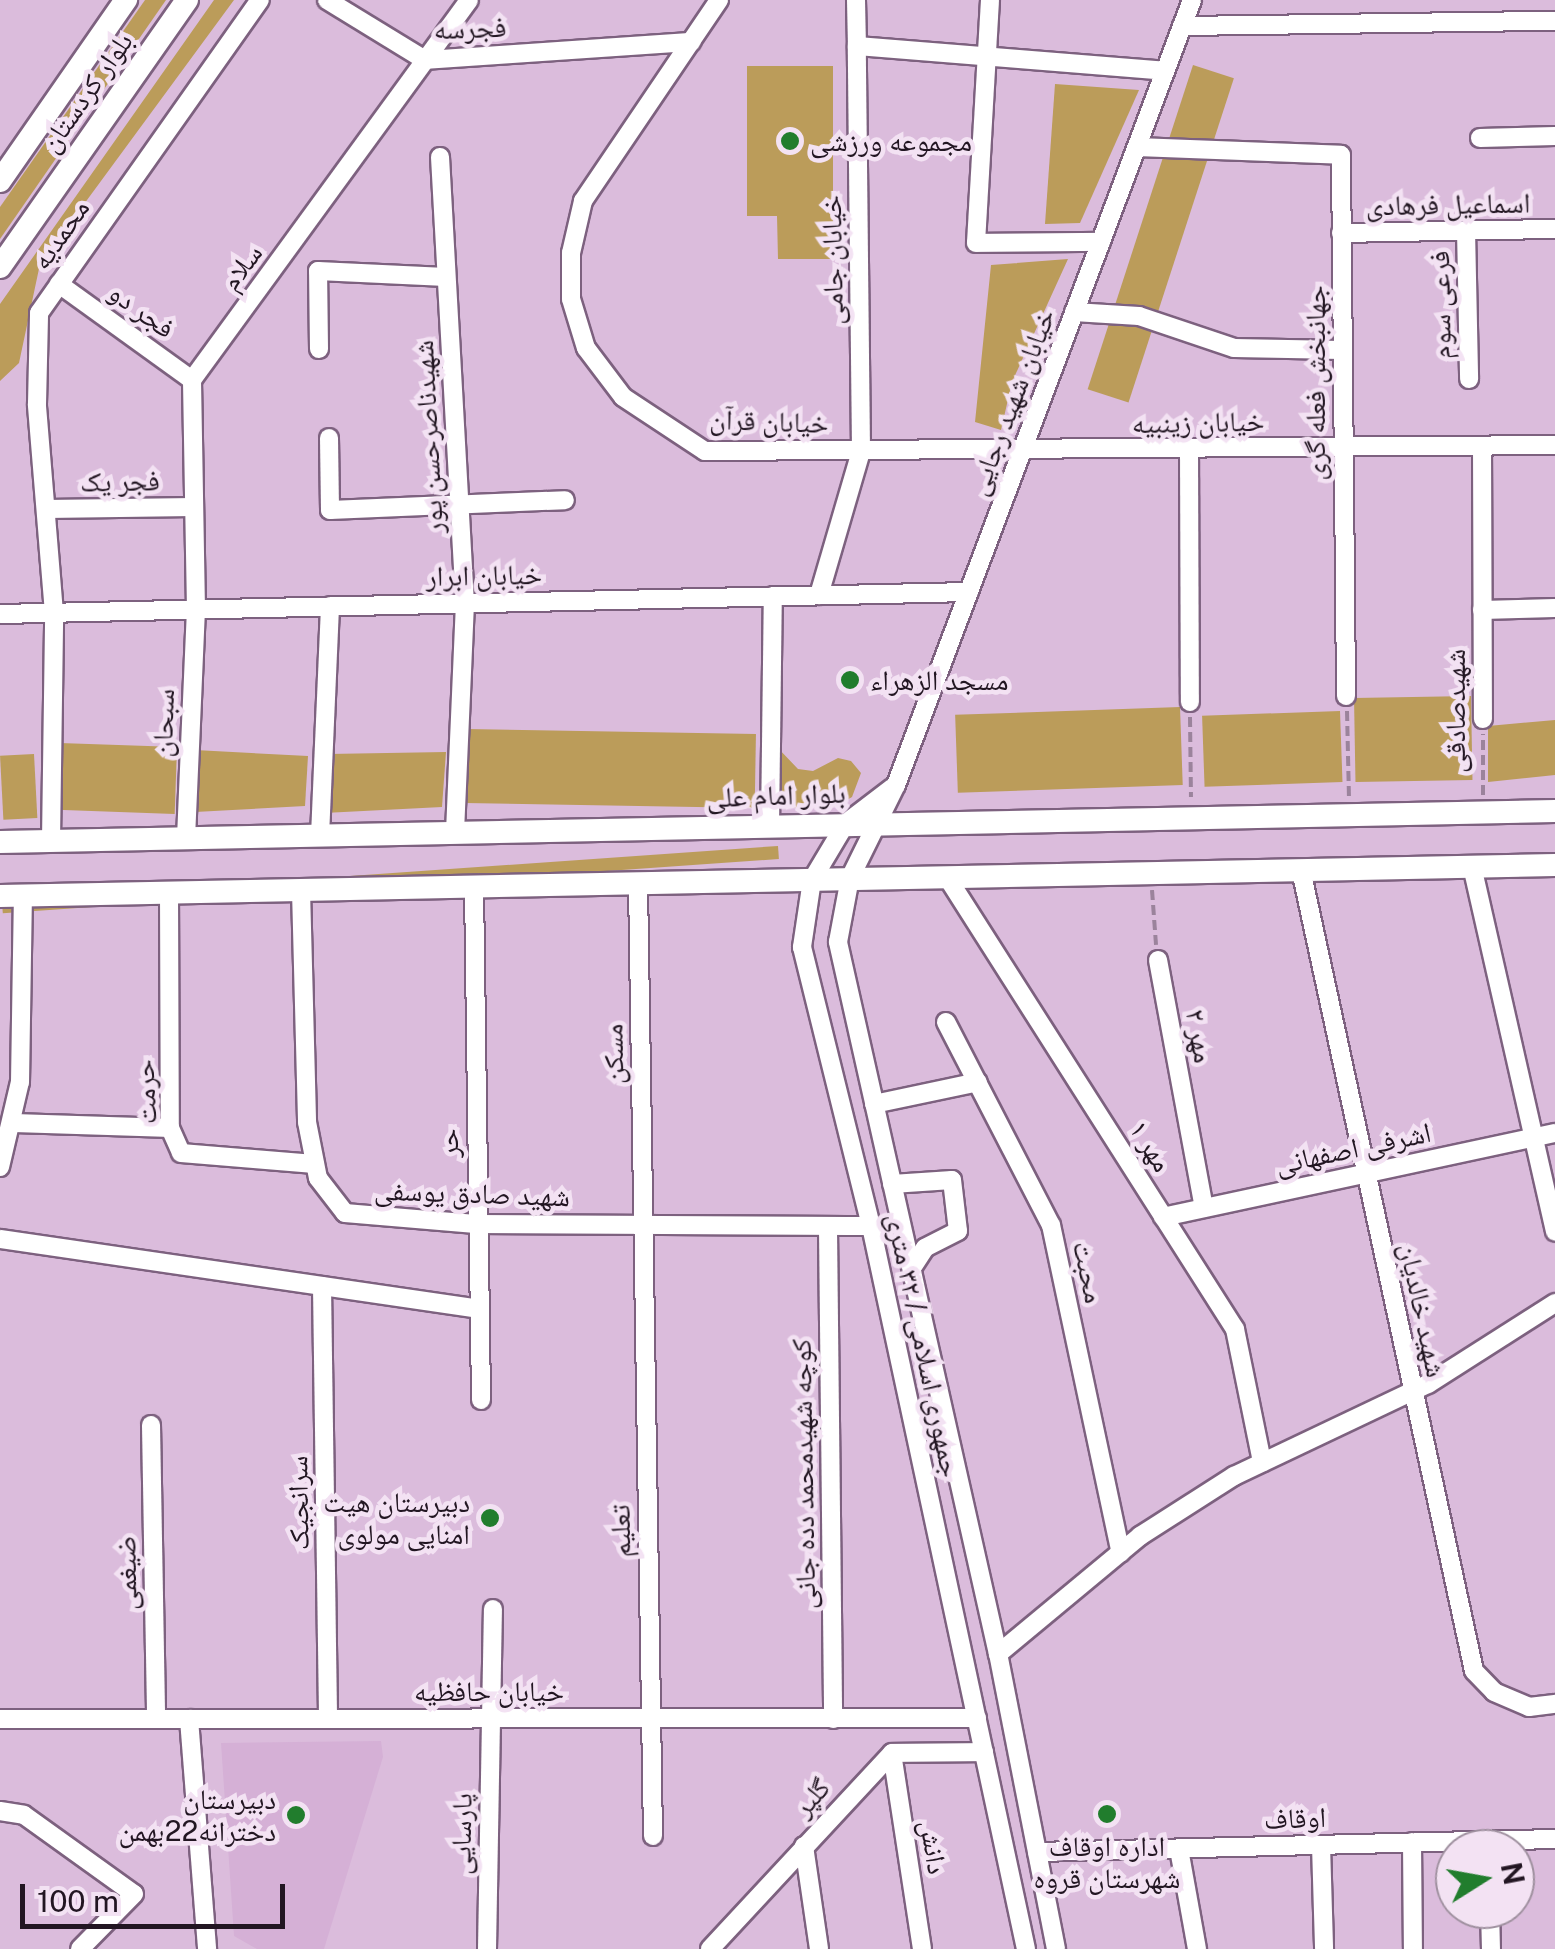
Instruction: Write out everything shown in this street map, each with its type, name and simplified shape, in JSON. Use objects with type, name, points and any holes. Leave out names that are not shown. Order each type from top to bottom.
[{"type":"main road","points":[[0,180],[126,0]]},
{"type":"main road","name":"بلوار کردستان","points":[[0,267],[187,0]]},
{"type":"main road","name":"بلوار امام علی","points":[[0,842],[770,827],[876,821],[1555,812]]},
{"type":"main road","points":[[12,896],[1555,865]]},
{"type":"street","name":"محمدیه","points":[[51,841],[54,613],[39,314],[260,0]]},
{"type":"street","name":"فجرسه","points":[[327,0],[425,60],[691,42]]},
{"type":"street","name":"سلام","points":[[192,380],[469,0]]},
{"type":"street","name":"خیابان قرآن","points":[[719,0],[583,201],[572,254],[571,299],[586,348],[623,397],[705,451],[1022,451]]},
{"type":"street","name":"خیابان جامی","points":[[818,595],[861,451],[856,0]]},
{"type":"street","points":[[990,0],[992,54],[976,243],[1101,242]]},
{"type":"street","name":"خیابان شهید رجایی","points":[[850,878],[896,784],[1192,0]]},
{"type":"street","points":[[1182,26],[1555,21]]},
{"type":"street","points":[[857,46],[1165,71]]},
{"type":"street","points":[[1480,138],[1555,136]]},
{"type":"street","name":"جهانبخش فعله گری","points":[[1136,147],[1341,155],[1346,696]]},
{"type":"street","name":"شهیدناصرحسن پور","points":[[440,157],[464,604],[455,833]]},
{"type":"street","name":"اسماعیل فرهادی","points":[[1342,234],[1555,229]]},
{"type":"street","name":"فرعی سوم","points":[[1466,230],[1468,380]]},
{"type":"street","points":[[319,349],[318,272],[446,277]]},
{"type":"street","name":"فجر دو","points":[[58,284],[192,380]]},
{"type":"street","points":[[1074,312],[1139,316],[1234,348],[1342,350]]},
{"type":"street","points":[[192,380],[196,610]]},
{"type":"street","points":[[328,438],[330,510],[564,500]]},
{"type":"street","name":"خیابان زینبیه","points":[[1022,451],[1555,445]]},
{"type":"street","name":"شهیدصادقی","points":[[1482,446],[1483,719]]},
{"type":"street","points":[[1189,449],[1190,702]]},
{"type":"street","name":"فجر یک","points":[[46,510],[194,507]]},
{"type":"street","name":"خیابان ابرار","points":[[0,614],[969,592]]},
{"type":"street","points":[[770,827],[772,596]]},
{"type":"street","points":[[320,836],[330,606]]},
{"type":"street","name":"شهیدصادقی","points":[[1482,610],[1555,608]]},
{"type":"street","name":"سبحان","points":[[186,838],[196,610]]},
{"type":"street","name":"جمهوری اسلامی / ۳۲ متری","points":[[896,784],[846,822],[812,880],[802,948],[871,1226],[1026,1949]]},
{"type":"street","points":[[1472,866],[1555,1232]]},
{"type":"street","name":"شهید خالدیان","points":[[1301,870],[1474,1671],[1494,1692],[1530,1707],[1555,1704]]},
{"type":"street","name":"مهر ۱","points":[[948,877],[1235,1329],[1262,1462]]},
{"type":"street","name":"جمهوری اسلامی / ۳۲ متری","points":[[850,878],[838,942],[998,1654],[1056,1949]]},
{"type":"street","name":"مسکن","points":[[638,883],[643,1225]]},
{"type":"street","name":"حر","points":[[474,886],[481,1400]]},
{"type":"street","name":"شهید صادق یوسفی","points":[[301,890],[307,1122],[318,1178],[346,1213],[476,1224],[871,1226]]},
{"type":"street","name":"حرمت","points":[[169,892],[170,1128],[181,1153],[316,1164]]},
{"type":"street","points":[[0,1167],[15,1123],[12,896]]},
{"type":"street","name":"مهر ۲","points":[[1158,960],[1204,1208]]},
{"type":"street","name":"محبت","points":[[946,1022],[1050,1226],[1121,1553]]},
{"type":"street","points":[[874,1104],[978,1082]]},
{"type":"street","points":[[15,1123],[170,1128]]},
{"type":"street","name":"اشرفی اصفهانی","points":[[1164,1216],[1555,1133]]},
{"type":"street","points":[[892,1184],[952,1180],[958,1231],[925,1248],[912,1268]]},
{"type":"street","name":"تعلیم","points":[[643,1225],[652,1836]]},
{"type":"street","name":"کوچه شهیدمحمد دده جانی","points":[[828,1228],[833,1718]]},
{"type":"street","points":[[0,1240],[478,1309]]},
{"type":"street","name":"سرانجیک","points":[[322,1286],[328,1719]]},
{"type":"street","points":[[998,1654],[1121,1553],[1262,1462],[1412,1391],[1555,1302]]},
{"type":"street","name":"ضیغمی","points":[[151,1425],[156,1719]]},
{"type":"street","name":"پارسایی","points":[[487,1949],[493,1609]]},
{"type":"street","name":"خیابان حافظیه","points":[[0,1719],[977,1718]]},
{"type":"street","points":[[189,1719],[212,1946]]},
{"type":"street","points":[[892,1753],[984,1752]]},
{"type":"street","name":"گلپر","points":[[710,1949],[892,1753]]},
{"type":"street","name":"دانش","points":[[892,1753],[922,1949]]},
{"type":"street","points":[[0,1812],[24,1815],[134,1894],[80,1949]]},
{"type":"street","points":[[1412,1842],[1413,1949]]},
{"type":"street","name":"اوقاف","points":[[1037,1852],[1435,1843]]},
{"type":"street","points":[[1321,1845],[1324,1949]]},
{"type":"street","points":[[804,1846],[819,1949]]},
{"type":"street","points":[[1178,1848],[1198,1949]]},
{"type":"street","points":[[1018,1907],[1047,1901]]},
{"type":"path","points":[[1346,696],[1350,816]]},
{"type":"path","points":[[1190,702],[1191,818]]},
{"type":"path","name":"شهیدصادقی","points":[[1482,813],[1483,719]]},
{"type":"path","points":[[1150,873],[1158,960]]},
{"type":"shaded area","points":[[145,0],[166,0],[0,239],[0,207]]},
{"type":"shaded area","points":[[214,0],[234,0],[40,264],[19,363],[0,381],[0,304]]},
{"type":"shaded area","points":[[1193,65],[1234,78],[1129,403],[1088,389]]},
{"type":"shaded area","name":"مجموعه ورزشی","points":[[747,66],[833,66],[833,259],[778,259],[777,216],[747,216]]},
{"type":"shaded area","points":[[1055,84],[1139,90],[1080,223],[1045,224]]},
{"type":"shaded area","points":[[1068,259],[1012,382],[1001,430],[975,422],[991,265]]},
{"type":"shaded area","points":[[1471,696],[1472,780],[1355,782],[1354,698]]},
{"type":"shaded area","points":[[1180,707],[1183,785],[958,793],[955,715]]},
{"type":"shaded area","points":[[1340,711],[1342,782],[1205,787],[1202,716]]},
{"type":"shaded area","points":[[1555,720],[1555,775],[1488,782],[1488,726]]},
{"type":"shaded area","points":[[466,729],[756,734],[755,808],[465,803]]},
{"type":"shaded area","points":[[52,743],[177,747],[175,814],[50,810]]},
{"type":"shaded area","points":[[776,746],[798,769],[813,771],[838,758],[851,761],[861,773],[852,797],[835,807],[779,808]]},
{"type":"shaded area","points":[[195,750],[308,756],[305,806],[195,812]]},
{"type":"shaded area","points":[[446,752],[442,807],[324,813],[328,754]]},
{"type":"shaded area","points":[[34,754],[37,818],[3,820],[0,756]]},
{"type":"shaded area","points":[[778,846],[779,859],[3,913],[2,900]]},
{"type":"shaded area","name":"دبیرستان دخترانه22بهمن","points":[[381,1741],[383,1757],[324,1949],[257,1949],[234,1936],[221,1743]]},
{"type":"place","name":"مجموعه ورزشی","points":[[790,141]]},
{"type":"place","name":"مسجد الزهراء","points":[[850,680]]},
{"type":"place","name":"دبیرستان هیت امنایی مولوی","points":[[490,1518]]},
{"type":"place","name":"اداره اوقاف شهرستان قروه","points":[[1107,1814]]},
{"type":"place","name":"دبیرستان دخترانه22بهمن","points":[[296,1815]]}]
